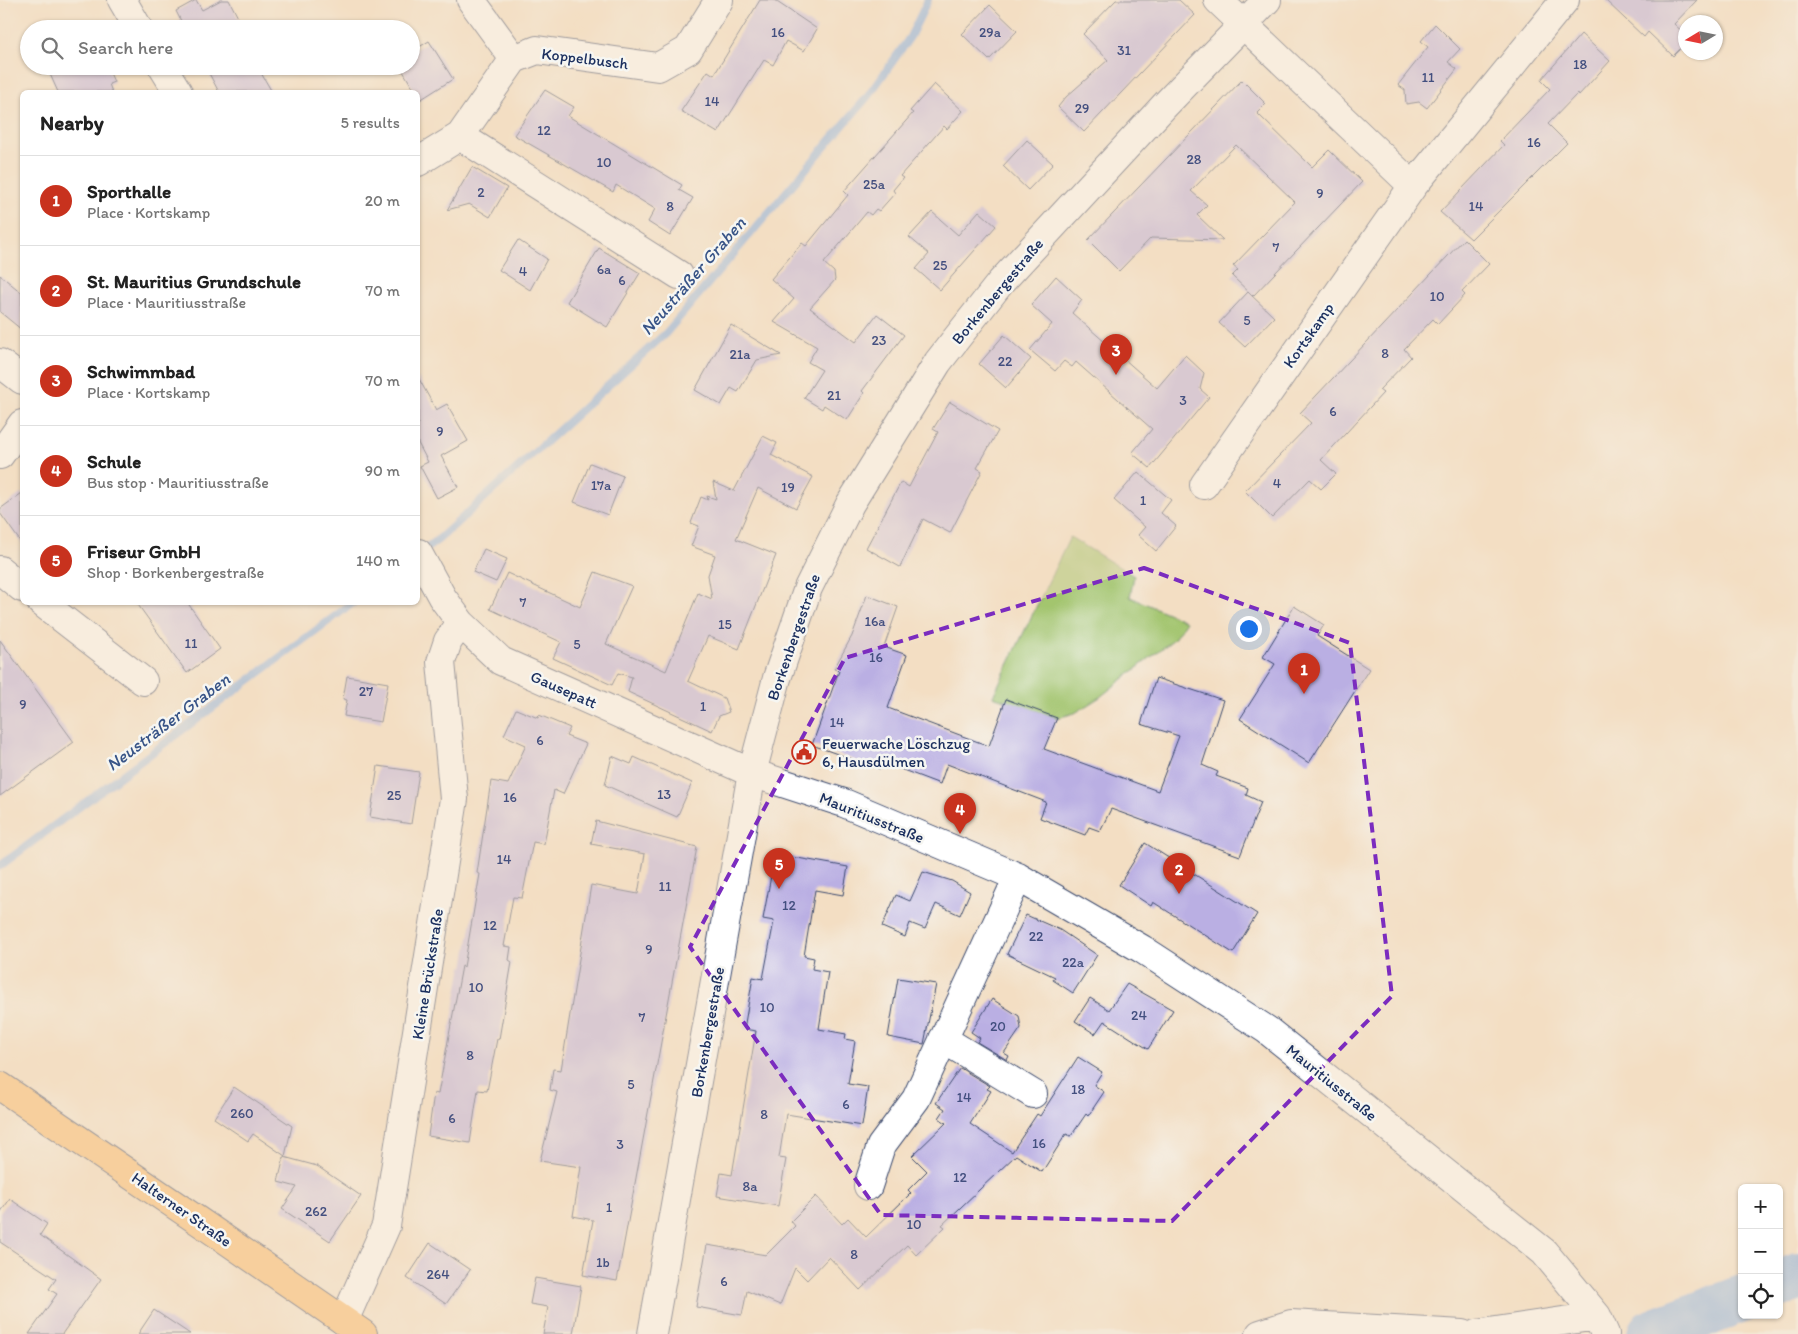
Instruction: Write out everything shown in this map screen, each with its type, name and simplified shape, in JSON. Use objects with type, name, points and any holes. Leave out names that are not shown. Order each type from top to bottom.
[{"type":"main road","name":"Halterner Straße","points":[[0,1086],[189,1212],[308,1298],[354,1327]]},
{"type":"street","points":[[122,0],[134,20]]},
{"type":"street","points":[[420,161],[460,136],[514,59],[471,0]]},
{"type":"street","name":"Koppelbusch","points":[[514,59],[537,50],[658,67],[688,50],[720,0]]},
{"type":"street","points":[[1218,0],[1413,186]]},
{"type":"street","name":"Borkenbergestraße","points":[[652,1334],[752,773],[777,678],[808,588],[850,504],[938,362],[1001,282],[1166,104],[1267,0]]},
{"type":"street","name":"Kortskamp","points":[[1204,485],[1413,186],[1565,0]]},
{"type":"street","points":[[168,75],[177,90]]},
{"type":"street","points":[[460,136],[679,275]]},
{"type":"street","points":[[0,363],[20,378]]},
{"type":"street","points":[[0,456],[20,427]]},
{"type":"street","name":"Gausepatt","points":[[423,563],[442,597],[461,623],[500,660],[752,773]]},
{"type":"street","points":[[0,570],[20,586]]},
{"type":"street","points":[[46,605],[143,681]]},
{"type":"street","name":"Kleine Brückstraße","points":[[354,1327],[388,1216],[454,799],[442,662],[448,641],[461,623]]},
{"type":"street","name":"Mauritiusstraße","points":[[752,773],[844,803],[1018,877],[1142,949],[1267,1030],[1544,1252],[1602,1327]]},
{"type":"street","points":[[868,1186],[881,1146],[916,1099],[1018,877]]},
{"type":"street","points":[[943,1038],[1033,1094]]},
{"type":"street","points":[[1260,1334],[1291,1324],[1462,1334]]},
{"type":"street","points":[[1476,1334],[1602,1327]]},
{"type":"highlighted area","points":[[1144,568],[1350,643],[1392,996],[1172,1221],[881,1215],[690,947],[845,658]]},
{"type":"green space","points":[[1070,537],[1134,576],[1130,597],[1186,621],[1174,639],[1100,697],[1075,713],[1057,718],[993,696]]},
{"type":"building","points":[[196,0],[202,10],[221,0],[229,0],[239,20],[180,20],[176,11]]},
{"type":"building","points":[[760,0],[774,0],[817,29],[804,51],[786,41],[773,65],[764,60],[718,133],[681,111],[708,71],[714,75]]},
{"type":"building","points":[[1116,0],[1179,0],[1195,15],[1084,132],[1058,107],[1066,97],[1108,60],[1083,34]]},
{"type":"building","points":[[1605,0],[1697,0],[1683,15],[1678,15],[1678,20],[1674,24],[1678,28],[1678,51],[1673,56],[1648,32],[1644,37]]},
{"type":"building","points":[[990,5],[1017,31],[989,60],[962,34]]},
{"type":"building","points":[[1435,24],[1460,49],[1448,62],[1457,69],[1427,108],[1419,102],[1406,104],[1405,90],[1398,85],[1428,47],[1421,41]]},
{"type":"building","points":[[1581,34],[1610,61],[1579,95],[1578,93],[1548,124],[1567,143],[1471,239],[1440,212],[1504,145],[1500,141],[1550,89],[1541,80]]},
{"type":"building","points":[[429,41],[453,79],[420,100],[420,90],[414,90],[405,75],[420,75],[420,46]]},
{"type":"building","points":[[50,75],[111,75],[114,82],[109,84],[111,90],[57,90]]},
{"type":"building","points":[[210,75],[262,75],[271,90],[218,90]]},
{"type":"building","points":[[1242,80],[1266,104],[1257,113],[1312,167],[1329,150],[1362,182],[1253,296],[1232,276],[1238,270],[1233,266],[1295,202],[1236,145],[1191,191],[1207,205],[1197,215],[1223,240],[1151,238],[1119,271],[1088,240]]},
{"type":"building","points":[[934,84],[963,111],[947,129],[944,126],[900,176],[903,178],[893,190],[895,193],[879,211],[876,209],[871,215],[867,212],[824,263],[834,272],[835,280],[810,308],[856,342],[877,314],[904,335],[862,391],[864,393],[847,420],[824,405],[822,409],[804,398],[822,370],[808,362],[817,347],[774,322],[794,299],[771,279],[802,243],[806,246],[848,195],[844,191],[913,113],[910,111]]},
{"type":"building","points":[[545,90],[574,107],[568,116],[682,185],[679,190],[693,198],[670,236],[648,222],[655,209],[616,185],[613,192],[514,135]]},
{"type":"building","points":[[1027,140],[1053,164],[1028,190],[1003,166]]},
{"type":"building","points":[[472,167],[507,188],[490,217],[469,204],[447,210]]},
{"type":"building","points":[[979,211],[996,226],[940,290],[916,269],[929,254],[909,237],[932,212],[958,235]]},
{"type":"building","points":[[1464,239],[1489,264],[1462,292],[1465,295],[1438,324],[1433,319],[1404,349],[1411,357],[1379,390],[1383,393],[1321,460],[1336,474],[1321,489],[1310,479],[1272,518],[1245,491],[1311,423],[1300,413]]},
{"type":"building","points":[[518,240],[547,259],[530,290],[499,270]]},
{"type":"building","points":[[599,248],[640,273],[607,327],[567,302]]},
{"type":"building","points":[[0,275],[20,291],[20,328],[0,312]]},
{"type":"building","points":[[1056,276],[1082,300],[1072,313],[1157,388],[1185,355],[1204,373],[1200,389],[1209,397],[1150,468],[1132,453],[1152,429],[1076,362],[1072,367],[1064,361],[1055,371],[1030,350],[1052,324],[1031,305]]},
{"type":"building","points":[[1248,292],[1274,317],[1245,347],[1219,323]]},
{"type":"building","points":[[731,325],[781,355],[757,360],[738,392],[731,388],[721,405],[695,390]]},
{"type":"building","points":[[1004,335],[1031,359],[1006,388],[979,364]]},
{"type":"building","points":[[420,381],[436,410],[447,404],[468,441],[441,456],[458,487],[437,498],[420,466],[428,462],[420,447]]},
{"type":"building","points":[[950,402],[998,431],[977,468],[982,471],[950,533],[923,519],[900,567],[866,548],[901,482],[909,487],[938,432],[933,429]]},
{"type":"building","points":[[763,436],[777,443],[771,455],[813,477],[796,508],[758,488],[736,539],[776,555],[739,649],[708,636],[688,681],[724,698],[729,712],[719,716],[712,731],[628,692],[632,677],[618,673],[612,685],[553,658],[561,642],[490,609],[507,573],[580,607],[595,572],[632,586],[606,644],[666,671],[698,593],[712,599],[708,575],[715,555],[691,546],[699,526],[691,523],[701,497],[708,500],[707,496],[716,499],[713,482],[734,491]]},
{"type":"building","points":[[590,463],[623,476],[608,515],[574,502]]},
{"type":"building","points":[[1138,472],[1171,500],[1161,513],[1176,526],[1156,551],[1138,535],[1145,527],[1114,500]]},
{"type":"building","points":[[20,494],[20,541],[0,513],[0,509]]},
{"type":"building","points":[[484,549],[507,559],[496,582],[473,572]]},
{"type":"building","points":[[867,595],[898,607],[884,647],[907,655],[888,708],[989,746],[1006,699],[1057,718],[1044,749],[1158,791],[1179,736],[1141,724],[1156,678],[1223,700],[1202,765],[1218,772],[1216,776],[1248,788],[1246,795],[1261,802],[1240,856],[1111,809],[1100,831],[1089,827],[1085,835],[1040,818],[1046,802],[947,764],[940,784],[882,762],[880,769],[812,745],[839,671],[834,669],[852,636]]},
{"type":"building","points":[[138,605],[189,605],[220,649],[187,673]]},
{"type":"building","points":[[1294,606],[1324,625],[1317,636],[1369,669],[1309,763],[1240,719],[1275,664],[1263,657]]},
{"type":"building","points":[[0,640],[74,742],[0,796]]},
{"type":"building","points":[[347,676],[388,683],[381,722],[344,716],[347,700],[343,699]]},
{"type":"building","points":[[516,709],[538,718],[539,715],[570,728],[566,736],[586,744],[563,794],[554,790],[544,844],[533,842],[522,898],[513,897],[504,946],[511,947],[509,960],[512,962],[499,1039],[497,1039],[487,1091],[478,1090],[470,1143],[428,1136],[434,1093],[438,1094],[462,966],[464,967],[480,874],[477,873],[491,781],[508,784],[526,745],[504,735]]},
{"type":"building","points":[[612,756],[631,764],[634,757],[692,783],[677,817],[605,785]]},
{"type":"building","points":[[378,766],[419,772],[411,824],[370,817]]},
{"type":"building","points":[[596,821],[697,847],[617,1281],[583,1275],[593,1220],[573,1216],[581,1167],[540,1161],[557,1092],[550,1090],[553,1069],[561,1070],[591,885],[638,894],[645,854],[591,844]]},
{"type":"building","points":[[1145,843],[1257,914],[1233,953],[1153,902],[1151,906],[1119,885]]},
{"type":"building","points":[[775,854],[848,867],[843,895],[815,890],[804,956],[814,958],[812,969],[828,972],[819,1029],[846,1034],[845,1039],[855,1041],[848,1084],[868,1087],[862,1126],[786,1114],[779,1158],[786,1159],[778,1206],[717,1196],[721,1173],[732,1175],[756,1031],[744,1029],[753,977],[763,979],[774,921],[763,919]]},
{"type":"building","points":[[923,872],[952,881],[970,892],[960,915],[936,904],[925,929],[910,923],[905,937],[882,927],[896,895],[910,901]]},
{"type":"building","points":[[1026,915],[1060,930],[1097,955],[1073,993],[1053,980],[1055,977],[1007,954]]},
{"type":"building","points":[[898,978],[936,984],[924,1044],[888,1037]]},
{"type":"building","points":[[1127,984],[1173,1010],[1148,1049],[1104,1021],[1095,1034],[1075,1021],[1090,998],[1109,1010]]},
{"type":"building","points":[[992,999],[1019,1016],[1021,1028],[1004,1053],[1009,1056],[1007,1060],[977,1042],[980,1038],[971,1032]]},
{"type":"building","points":[[1078,1057],[1102,1072],[1094,1085],[1104,1092],[1088,1116],[1086,1114],[1071,1136],[1066,1134],[1042,1172],[1016,1155],[942,1225],[945,1227],[916,1255],[907,1245],[860,1290],[829,1257],[807,1280],[795,1268],[780,1305],[747,1291],[742,1315],[696,1307],[707,1245],[766,1255],[795,1226],[791,1221],[816,1196],[842,1224],[848,1218],[866,1237],[911,1193],[908,1190],[927,1171],[912,1156],[946,1123],[939,1118],[945,1109],[936,1103],[960,1068],[990,1086],[987,1089],[991,1091],[970,1124],[1012,1152],[1037,1114],[1040,1116]]},
{"type":"building","points":[[234,1087],[292,1126],[285,1156],[253,1134],[248,1141],[214,1118]]},
{"type":"building","points":[[284,1157],[317,1166],[361,1196],[330,1241],[282,1209],[297,1187],[278,1182]]},
{"type":"building","points":[[10,1199],[47,1224],[40,1235],[101,1279],[62,1334],[29,1334],[57,1294],[49,1289],[56,1279],[0,1242],[0,1213]]},
{"type":"building","points":[[430,1243],[470,1270],[446,1304],[407,1278]]},
{"type":"building","points":[[535,1278],[581,1286],[573,1334],[543,1334],[548,1307],[530,1304]]},
{"type":"building","points":[[154,1310],[190,1334],[138,1334]]},
{"type":"waterway","name":"Neusträßer Graben","points":[[423,551],[439,539],[666,333],[869,95],[910,37],[928,0]]},
{"type":"waterway","name":"Neusträßer Graben","points":[[0,866],[350,605]]},
{"type":"waterway","points":[[1783,1283],[1798,1277]]},
{"type":"waterway","points":[[1651,1334],[1738,1301]]},
{"type":"place","name":"Schwimmbad","points":[[1116,375]]},
{"type":"place","name":"Sporthalle","points":[[1304,694]]},
{"type":"place","name":"Feuerwache Löschzug 6, Hausdülmen","points":[[804,752]]},
{"type":"place","name":"Schule","points":[[960,834]]},
{"type":"place","name":"Friseur GmbH","points":[[779,889]]},
{"type":"place","name":"St. Mauritius Grundschule","points":[[1179,894]]}]
